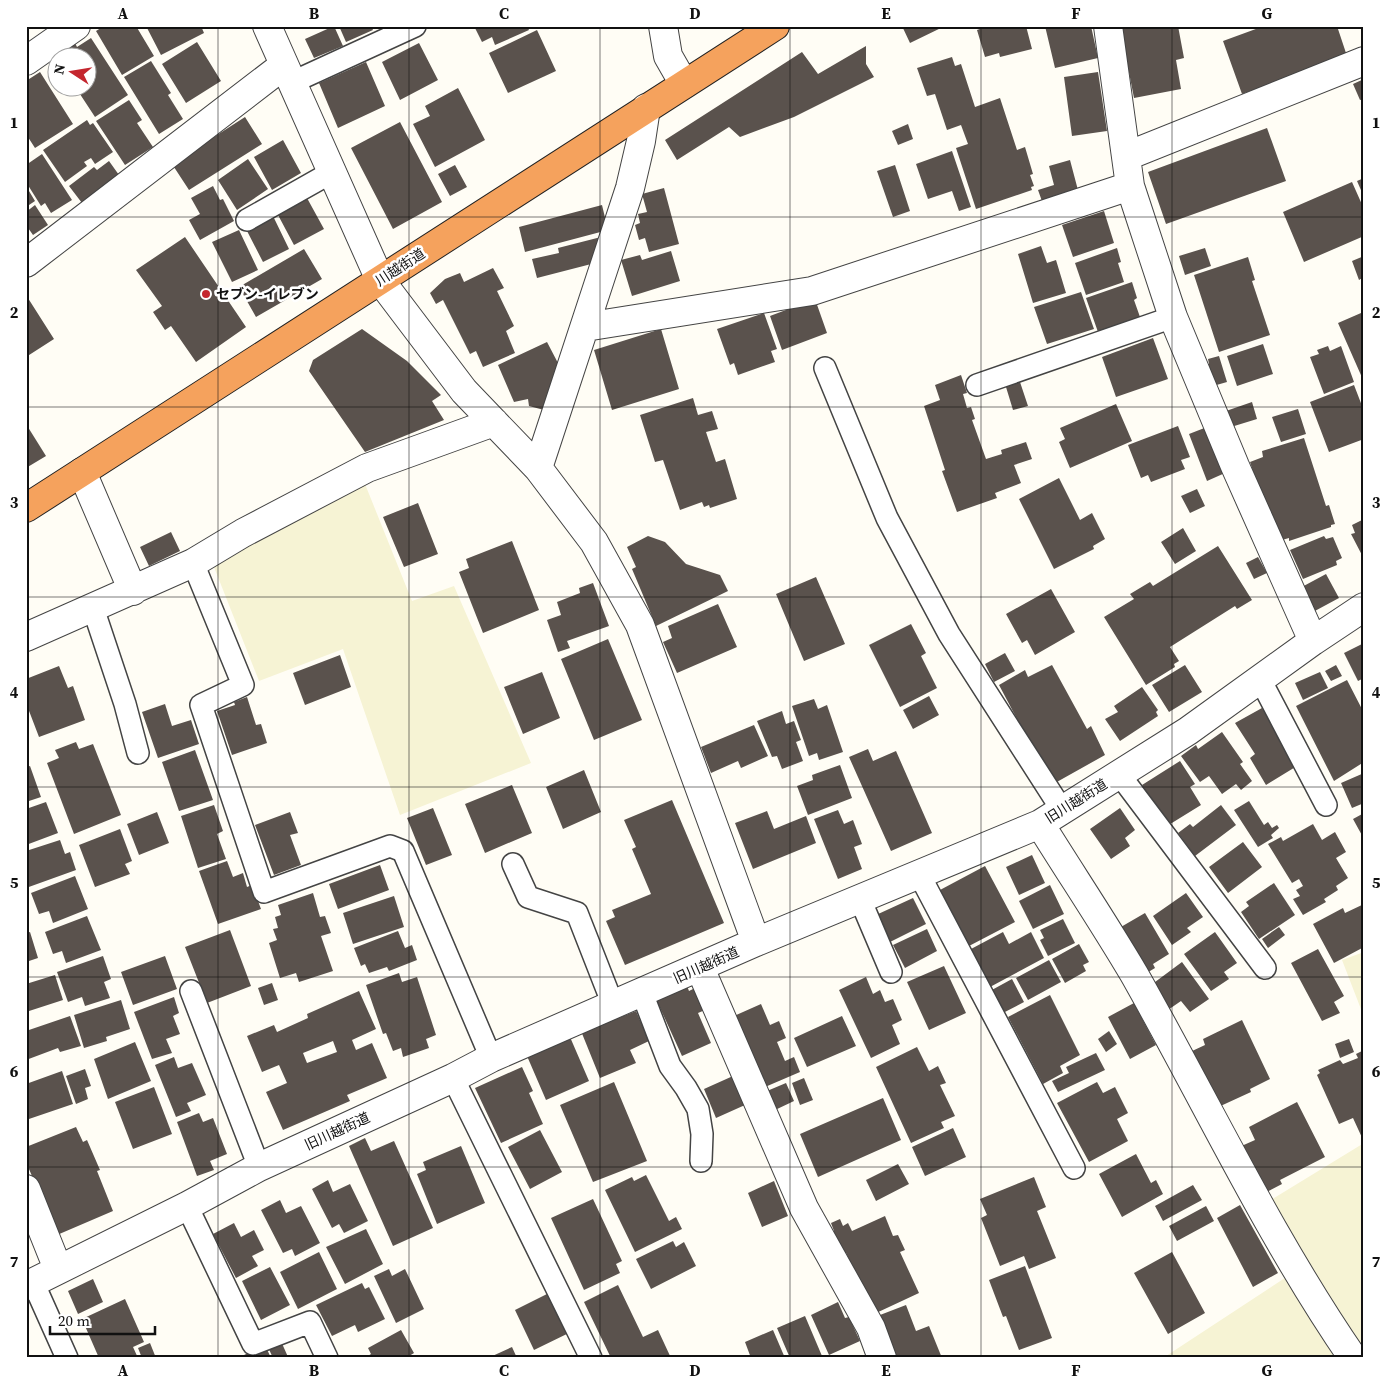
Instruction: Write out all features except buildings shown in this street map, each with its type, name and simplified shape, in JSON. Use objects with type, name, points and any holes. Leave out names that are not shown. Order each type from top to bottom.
[{"type":"highway","name":"川越街道","points":[[26,508],[775,26]]},
{"type":"street","points":[[26,61],[76,26]]},
{"type":"street","points":[[267,26],[380,280],[464,391],[538,468],[594,542],[640,626],[756,942]]},
{"type":"street","points":[[663,26],[668,56],[684,84]]},
{"type":"street","points":[[1108,26],[1130,186],[1173,317],[1238,474],[1312,641]]},
{"type":"street","points":[[1127,156],[1364,61]]},
{"type":"street","points":[[26,262],[288,74]]},
{"type":"street","points":[[538,468],[630,188],[641,141],[646,108]]},
{"type":"street","points":[[584,327],[812,291],[1130,186]]},
{"type":"street","points":[[26,638],[193,564],[243,533],[367,468],[494,422]]},
{"type":"street","points":[[82,472],[133,591]]},
{"type":"street","name":"旧川越街道","points":[[30,1284],[187,1206],[259,1167],[453,1078],[491,1058],[756,942],[1051,817],[1188,731],[1260,681],[1312,641],[1364,607]]},
{"type":"street","points":[[1051,817],[1233,1161],[1316,1304],[1353,1358]]},
{"type":"street","points":[[700,968],[804,1208],[871,1328],[882,1358]]},
{"type":"street","points":[[26,1189],[58,1269]]},
{"type":"lane","points":[[288,74],[415,26]]},
{"type":"lane","points":[[247,220],[332,172]]},
{"type":"lane","points":[[977,385],[1173,317]]},
{"type":"lane","points":[[825,368],[887,518],[1051,817]]},
{"type":"lane","points":[[193,564],[243,685],[201,705],[264,892],[390,846],[403,851],[491,1058]]},
{"type":"lane","points":[[93,608],[125,704],[138,753]]},
{"type":"lane","points":[[1260,681],[1326,805]]},
{"type":"lane","points":[[1119,774],[1265,968]]},
{"type":"lane","points":[[513,864],[528,897],[577,913],[613,1005]]},
{"type":"lane","points":[[919,874],[1074,1168]]},
{"type":"lane","points":[[860,899],[891,972]]},
{"type":"lane","points":[[191,990],[259,1167]]},
{"type":"lane","points":[[642,993],[670,1066],[686,1088],[698,1110],[702,1134],[701,1162]]},
{"type":"lane","points":[[453,1078],[591,1358]]},
{"type":"lane","points":[[187,1206],[253,1344],[310,1322],[327,1358]]},
{"type":"lane","points":[[30,1284],[67,1358]]},
{"type":"shaded area","points":[[365,484],[412,601],[454,586],[531,763],[400,815],[343,649],[259,681],[214,567],[257,538]]},
{"type":"shaded area","points":[[1364,952],[1364,1017],[1342,960]]},
{"type":"shaded area","points":[[1364,1143],[1364,1358],[1269,1201]]},
{"type":"shaded area","points":[[1291,1274],[1346,1358],[1163,1358]]},
{"type":"place","name":"セブン-イレブン","points":[[206,294]]}]
